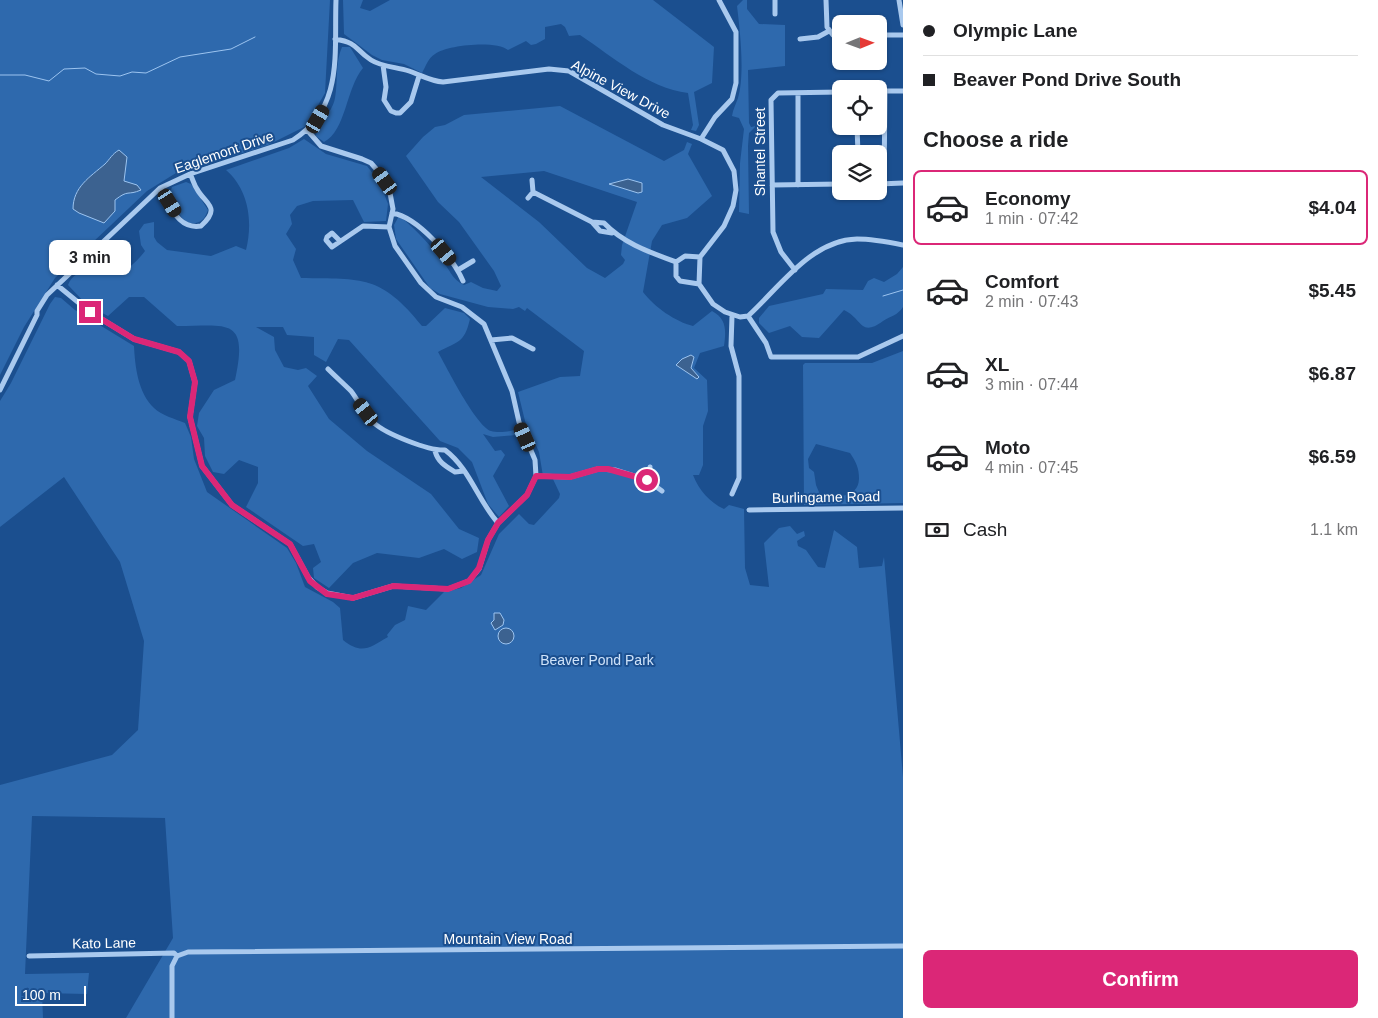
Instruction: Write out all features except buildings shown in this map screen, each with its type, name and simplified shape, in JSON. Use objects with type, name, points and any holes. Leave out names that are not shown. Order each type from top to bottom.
[{"type":"street","name":"Eaglemont Drive","points":[[0,390],[37,315],[37,311],[47,295],[160,188],[190,174],[293,140],[308,131],[328,102],[332,87],[336,0]]},
{"type":"street","points":[[701,138],[714,117],[732,99],[736,83],[736,32],[719,0]]},
{"type":"street","points":[[775,0],[775,14]]},
{"type":"street","points":[[826,0],[826,22],[829,31],[832,33]]},
{"type":"street","points":[[899,0],[903,25]]},
{"type":"street","points":[[800,39],[818,37],[829,31]]},
{"type":"street","points":[[888,35],[903,35]]},
{"type":"street","name":"Alpine View Drive","points":[[334,39],[351,42],[371,60],[432,81],[443,82],[549,69],[569,71],[663,125],[701,138],[723,150],[731,161],[734,171],[736,190],[733,206],[724,226],[700,258]]},
{"type":"street","points":[[383,65],[386,87],[384,100],[391,111],[396,113],[402,111],[411,102],[419,76]]},
{"type":"street","points":[[887,91],[903,91]]},
{"type":"street","name":"Shantel Street","points":[[795,270],[782,252],[773,232],[771,100],[778,93],[832,92]]},
{"type":"street","points":[[798,93],[798,185]]},
{"type":"street","points":[[57,284],[90,312],[126,334],[141,342],[179,352],[189,361],[195,382],[190,417],[202,466],[232,505],[290,544],[310,581],[327,594],[353,598],[393,586],[438,589],[454,588],[469,581],[479,568],[488,540],[498,523],[527,495],[536,476],[535,460],[519,422],[512,391],[484,324],[462,307],[436,297],[421,283],[395,246],[389,227],[392,213],[390,193],[385,181],[371,163],[321,146],[308,131]]},
{"type":"street","points":[[160,188],[181,223],[193,228],[201,226],[208,220],[211,211],[209,202],[197,190],[190,174]]},
{"type":"street","points":[[528,198],[533,192],[532,180]]},
{"type":"street","points":[[887,184],[903,183]]},
{"type":"street","points":[[772,186],[832,184]]},
{"type":"street","points":[[533,192],[592,222],[600,231],[612,233],[632,244],[676,262]]},
{"type":"street","points":[[392,213],[407,217],[438,246],[458,270],[463,282]]},
{"type":"street","points":[[592,222],[604,223],[612,233]]},
{"type":"street","points":[[339,240],[363,226],[389,227]]},
{"type":"street","points":[[676,262],[685,256],[700,258],[699,284],[713,304],[732,316],[748,316],[795,270],[816,253],[838,242],[856,239],[903,245]]},
{"type":"street","points":[[458,270],[473,261]]},
{"type":"street","points":[[676,262],[676,276],[680,281],[699,284]]},
{"type":"street","points":[[732,316],[731,346],[738,376],[740,478],[732,494]]},
{"type":"street","points":[[748,316],[766,343],[771,357],[858,357],[903,336]]},
{"type":"street","points":[[491,340],[512,338],[533,349]]},
{"type":"street","points":[[328,369],[351,392],[374,423],[416,445],[429,446],[435,451],[437,458],[443,465],[455,472],[464,471]]},
{"type":"street","points":[[435,451],[445,450],[460,461],[464,471],[469,474],[478,497],[498,523]]},
{"type":"street","points":[[647,480],[650,467]]},
{"type":"street","points":[[536,476],[557,478],[582,475],[598,469],[616,470],[647,480],[662,492]]},
{"type":"street","name":"Burlingame Road","points":[[749,510],[903,508]]},
{"type":"street","name":"Mountain View Road","points":[[177,956],[188,952],[903,946]]},
{"type":"street","name":"Kato Lane","points":[[29,956],[174,953],[177,956]]},
{"type":"street","points":[[172,1018],[172,966],[177,956]]},
{"type":"green space","points":[[0,0],[330,0],[325,93],[306,126],[268,145],[176,173],[147,191],[55,278],[24,327],[0,375]]},
{"type":"green space","points":[[343,0],[363,0],[360,8],[370,11],[390,0],[653,0],[714,47],[712,83],[694,92],[699,125],[696,131],[691,130],[693,125],[688,93],[673,90],[645,78],[618,62],[580,35],[569,36],[565,27],[561,24],[545,27],[545,39],[536,44],[531,45],[526,41],[508,50],[502,47],[483,44],[460,46],[441,51],[427,62],[422,73],[404,64],[382,60],[372,55],[344,34]]},
{"type":"green space","points":[[743,0],[747,0],[747,9],[759,24],[785,25],[785,66],[748,70],[749,123],[751,127],[756,126],[749,133],[749,214],[739,212],[740,163],[744,129],[739,118],[732,116],[738,98],[741,77],[737,6]]},
{"type":"green space","points":[[342,47],[350,47],[363,68],[357,76],[337,129],[324,142],[316,136],[319,126],[335,98],[338,59]]},
{"type":"green space","name":"Beaver Pond Park","points":[[560,106],[664,161],[684,150],[687,142],[692,144],[688,154],[712,196],[687,218],[662,225],[652,241],[643,292],[659,308],[686,324],[693,326],[712,311],[723,322],[724,346],[700,353],[694,368],[707,380],[708,411],[703,426],[703,465],[699,475],[693,475],[695,480],[705,495],[724,509],[729,505],[744,509],[745,568],[750,585],[769,587],[764,543],[779,528],[790,526],[797,534],[804,531],[805,536],[797,541],[798,546],[806,550],[818,567],[825,568],[834,530],[857,547],[859,568],[882,566],[884,557],[903,777],[903,1018],[126,1018],[173,938],[165,818],[32,816],[25,974],[89,973],[87,994],[42,993],[43,1018],[0,1018],[0,785],[112,755],[138,730],[144,641],[120,562],[64,477],[0,527],[0,401],[11,383],[50,304],[55,297],[61,298],[75,310],[134,346],[137,370],[144,395],[154,408],[168,417],[185,423],[191,437],[194,459],[207,492],[287,548],[296,563],[305,587],[333,602],[340,608],[343,640],[361,649],[370,647],[388,637],[387,635],[395,625],[405,620],[408,606],[426,610],[444,592],[461,588],[481,575],[499,534],[519,514],[529,524],[534,525],[559,498],[560,494],[552,477],[543,476],[539,452],[525,421],[518,392],[560,377],[580,376],[584,351],[527,308],[525,311],[519,307],[513,309],[488,307],[440,294],[430,288],[396,239],[394,225],[399,216],[426,242],[460,283],[464,285],[471,282],[483,288],[497,291],[501,286],[494,271],[459,222],[438,202],[406,156],[435,127],[445,125],[464,115]],"holes":[[[544,171],[637,202],[622,245],[621,255],[625,260],[623,264],[605,278],[587,268],[539,222],[481,177]]]},
{"type":"green space","points":[[304,139],[326,154],[367,166],[380,183],[388,204],[386,221],[364,222],[353,200],[313,201],[297,206],[290,215],[292,224],[286,234],[296,249],[293,260],[301,278],[356,280],[369,283],[395,297],[422,326],[426,326],[445,308],[464,313],[470,319],[463,338],[438,352],[462,396],[485,427],[496,432],[514,430],[516,435],[493,437],[483,434],[495,451],[501,450],[505,455],[493,476],[509,506],[499,517],[488,504],[472,462],[458,448],[440,441],[349,340],[338,339],[326,362],[314,355],[314,337],[287,335],[283,327],[256,327],[274,337],[275,350],[284,367],[298,370],[306,368],[317,376],[308,386],[329,419],[367,451],[431,494],[459,529],[479,538],[477,552],[462,559],[444,549],[419,558],[377,553],[353,563],[329,588],[314,578],[313,568],[321,562],[314,544],[303,546],[246,507],[258,483],[258,467],[239,460],[224,474],[213,472],[205,456],[204,438],[197,426],[199,413],[214,390],[235,380],[239,359],[239,345],[236,335],[230,329],[221,326],[177,326],[144,297],[129,297],[108,316],[87,305],[68,285],[72,278],[83,272],[111,274],[121,272],[129,267],[145,251],[141,245],[139,231],[144,224],[154,222],[154,237],[167,250],[211,256],[236,246],[246,250],[249,228],[247,207],[240,187],[226,170],[289,148]]},
{"type":"green space","points":[[186,182],[191,184],[208,210],[204,219],[199,222],[193,223],[184,220],[169,196],[172,187]]},
{"type":"green space","points":[[903,267],[903,307],[897,314],[870,328],[862,325],[850,313],[844,310],[819,338],[802,337],[790,326],[769,333],[759,323],[759,318],[769,306],[823,294],[826,289],[863,290],[868,281],[874,278],[884,282],[897,274]]},
{"type":"green space","points":[[903,351],[903,503],[804,505],[803,365],[805,363],[872,363]],"holes":[[[816,444],[850,453],[855,462],[859,479],[855,490],[845,495],[821,497],[816,485],[814,472],[809,468],[808,459]]]},
{"type":"shaded area","points":[[119,150],[127,157],[124,181],[137,185],[141,190],[126,194],[115,200],[115,211],[104,223],[73,209],[76,195],[83,183]]},
{"type":"shaded area","points":[[628,179],[642,183],[642,192],[638,193],[609,184]]},
{"type":"shaded area","points":[[691,355],[694,357],[691,368],[699,377],[697,379],[676,365],[682,359]]},
{"type":"shaded area","points":[[494,613],[500,613],[504,620],[503,625],[495,630],[491,623],[494,620]]},
{"type":"shaded area","points":[[503,628],[509,628],[514,633],[512,642],[503,644],[498,639],[498,633]]},
{"type":"waterway","points":[[0,75],[25,75],[49,81],[64,69],[85,68],[96,74],[120,76],[132,72],[146,73],[180,57],[231,49],[255,37]]},
{"type":"waterway","points":[[883,296],[903,290]]},
{"type":"route","points":[[90,312],[134,339],[179,352],[189,361],[195,382],[190,417],[202,466],[210,479],[232,505],[277,534],[294,548],[310,581],[327,594],[343,598],[353,598],[393,586],[403,585],[448,589],[469,581],[479,568],[488,540],[498,523],[518,506],[527,495],[536,476],[543,478],[570,477],[598,469],[608,469],[619,470],[647,480]]}]
